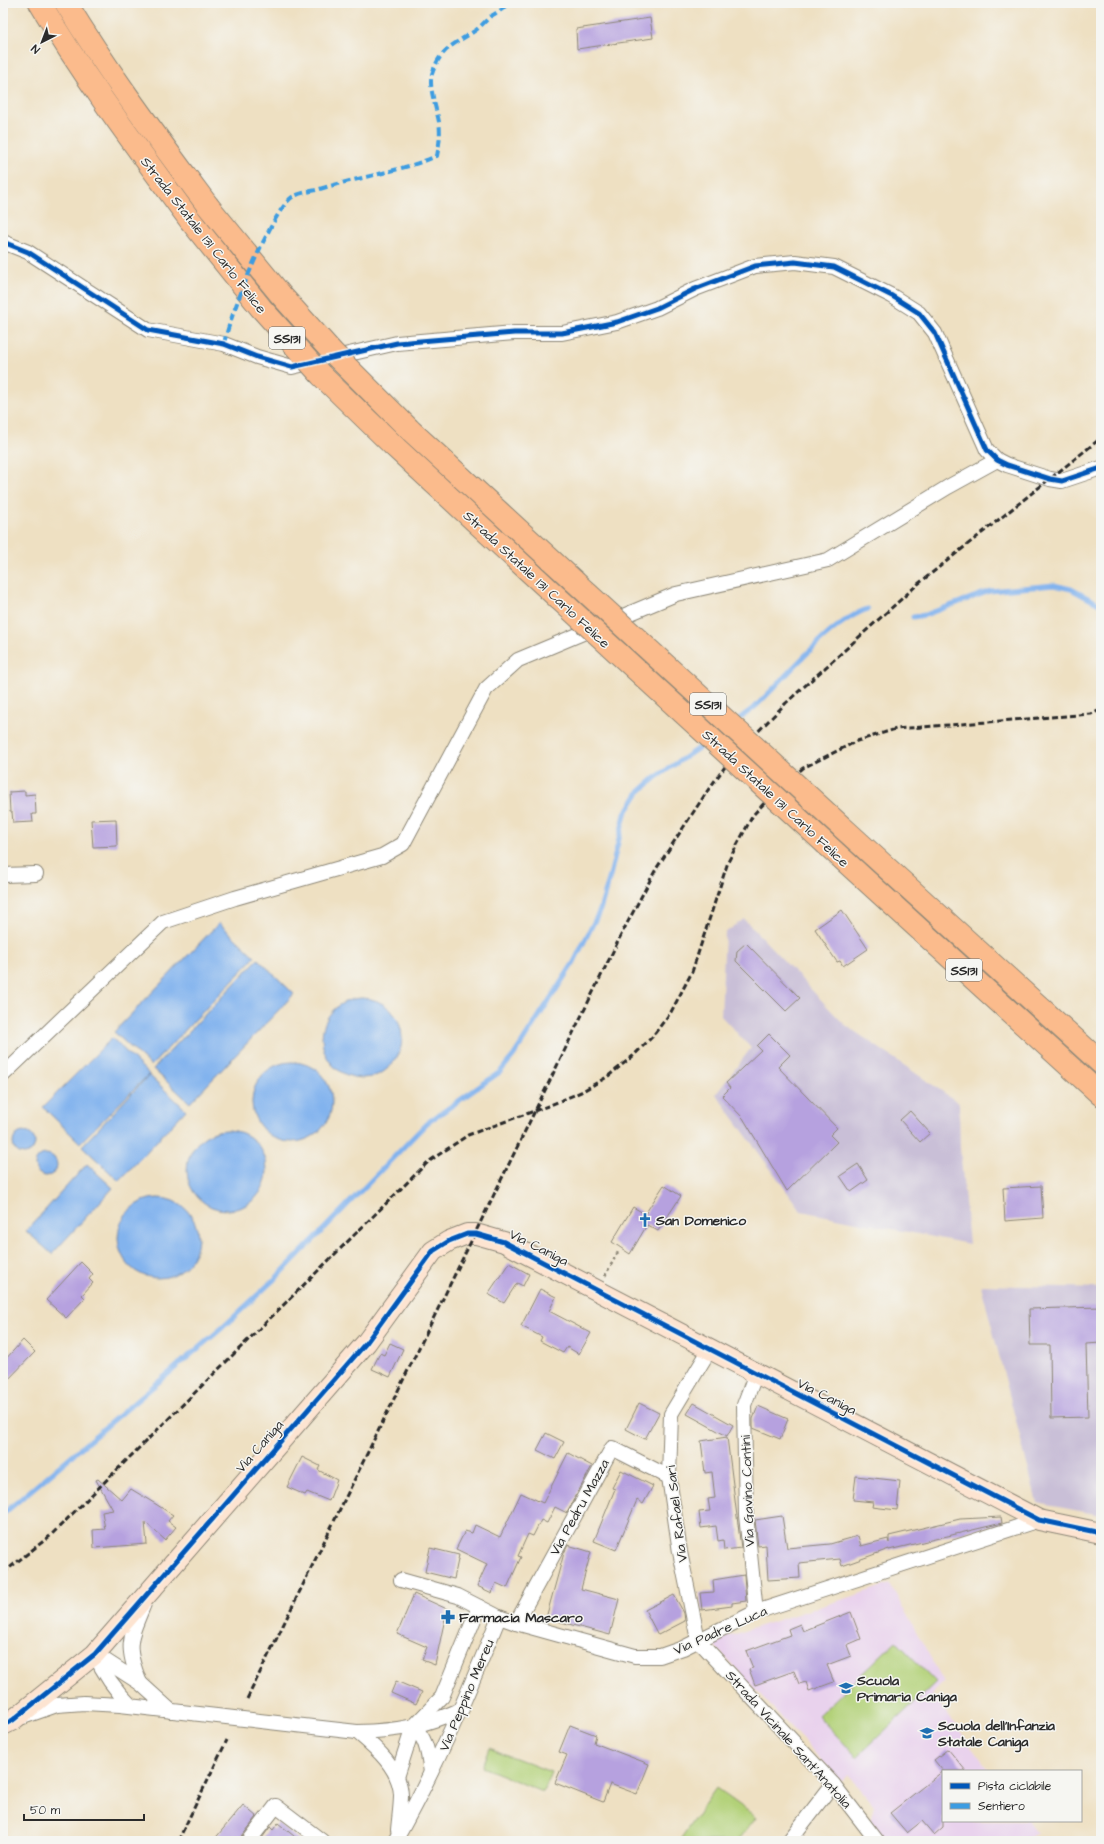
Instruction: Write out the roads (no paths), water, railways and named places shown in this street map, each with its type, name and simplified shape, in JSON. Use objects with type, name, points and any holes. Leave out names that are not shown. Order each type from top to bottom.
[{"type":"highway","name":"Strada Statale 131 Carlo Felice","points":[[40,3],[70,53],[128,137],[190,220],[266,314],[321,375],[394,446],[558,598],[1101,1095]]},
{"type":"highway","name":"Strada Statale 131 Carlo Felice","points":[[66,3],[89,42],[208,206],[281,295],[333,353],[410,429],[574,581],[1101,1062]]},
{"type":"street","points":[[3,242],[28,252],[148,330],[224,344],[257,357],[292,368],[397,343],[514,333],[562,333],[617,322],[657,308],[695,289],[755,266],[795,262],[834,267],[892,296],[919,313],[935,333],[987,450],[997,460],[1006,465],[1042,477],[1062,481],[1101,468]]},
{"type":"street","points":[[3,1075],[163,922],[235,898],[382,856],[403,844],[486,689],[518,660],[676,594],[828,560],[948,487],[997,460]]},
{"type":"street","points":[[3,875],[36,874]]},
{"type":"street","name":"Via Caniga","points":[[8,1723],[94,1654],[366,1343],[433,1251],[449,1240],[467,1234],[476,1234],[504,1242],[1039,1520],[1101,1533]]},
{"type":"street","name":"Via Rafael Sari","points":[[698,1640],[680,1552],[669,1477],[671,1414],[710,1349]]},
{"type":"street","name":"Via Gavino Contini","points":[[756,1373],[744,1405],[746,1515],[756,1612]]},
{"type":"street","name":"Via Pedru Mazza","points":[[516,1623],[612,1448],[669,1477]]},
{"type":"street","name":"Via Padre Luca","points":[[401,1580],[458,1596],[499,1617],[516,1623],[635,1656],[660,1656],[698,1640],[756,1612],[1039,1520]]},
{"type":"street","points":[[140,1683],[131,1660],[131,1635],[152,1586]]},
{"type":"street","points":[[412,1727],[442,1697],[479,1607]]},
{"type":"street","name":"Via Peppino Mereu","points":[[396,1838],[431,1772],[439,1760],[462,1709],[499,1617]]},
{"type":"street","name":"Strada Vicinale Sant'Anatolia","points":[[698,1640],[834,1784],[877,1841]]},
{"type":"street","points":[[94,1654],[140,1683],[171,1711]]},
{"type":"street","points":[[94,1654],[114,1689],[131,1706]]},
{"type":"street","points":[[8,1723],[57,1706],[84,1703],[131,1706],[357,1732],[386,1731],[412,1727],[434,1722],[462,1709]]},
{"type":"street","name":"Via Peppino Mereu","points":[[398,1777],[412,1727],[422,1734],[428,1750],[431,1772]]},
{"type":"street","name":"Via Peppino Mereu","points":[[357,1732],[383,1756],[398,1777],[401,1794],[396,1838]]},
{"type":"street","points":[[789,1841],[834,1784]]},
{"type":"street","points":[[249,1841],[276,1806],[322,1841]]},
{"type":"water","points":[[219,923],[255,957],[151,1066],[114,1032]]},
{"type":"water","points":[[258,959],[294,994],[190,1103],[153,1069]]},
{"type":"water","points":[[362,998],[377,1001],[390,1010],[399,1023],[402,1038],[399,1053],[390,1066],[377,1075],[362,1078],[347,1075],[334,1066],[325,1053],[322,1038],[325,1023],[334,1010],[347,1001]]},
{"type":"water","points":[[112,1038],[149,1074],[80,1143],[43,1107]]},
{"type":"water","points":[[292,1062],[307,1065],[320,1074],[329,1087],[332,1102],[329,1117],[320,1130],[307,1139],[292,1142],[277,1139],[264,1130],[255,1117],[252,1102],[255,1087],[264,1074],[277,1065]]},
{"type":"water","points":[[149,1075],[186,1110],[119,1181],[82,1146]]},
{"type":"water","points":[[227,1130],[242,1133],[255,1142],[264,1155],[267,1170],[264,1185],[255,1198],[242,1207],[227,1210],[212,1207],[199,1198],[190,1185],[187,1170],[190,1155],[199,1142],[212,1133]]},
{"type":"water","points":[[24,1132],[32,1135],[35,1143],[32,1151],[24,1154],[16,1151],[13,1143],[16,1135]]},
{"type":"water","points":[[46,1154],[54,1157],[57,1165],[54,1173],[46,1176],[38,1173],[35,1165],[38,1157]]},
{"type":"water","points":[[87,1164],[113,1188],[52,1254],[26,1231]]},
{"type":"water","points":[[158,1198],[173,1201],[186,1210],[195,1223],[198,1238],[195,1253],[186,1266],[173,1275],[158,1278],[143,1275],[130,1266],[121,1253],[118,1238],[121,1223],[130,1210],[143,1201]]},
{"type":"waterway","points":[[913,617],[925,615],[990,591],[1054,585],[1071,589],[1101,605]]},
{"type":"waterway","points":[[734,722],[756,706],[825,636],[854,615],[868,609]]},
{"type":"waterway","points":[[3,1514],[222,1328],[277,1277],[427,1123],[500,1072],[514,1055],[574,962],[600,910],[625,814],[639,792],[655,778],[707,742]]},
{"type":"railway","points":[[247,1699],[623,931],[656,869],[708,790],[730,760],[786,703],[918,584],[1101,438]]},
{"type":"railway","points":[[3,1573],[50,1536],[428,1162],[468,1135],[548,1106],[581,1092],[607,1077],[633,1056],[652,1037],[671,1012],[692,972],[728,862],[753,815],[772,795],[803,768],[857,741],[896,729],[1091,714],[1101,710]]},
{"type":"railway","points":[[178,1841],[227,1740]]},
{"type":"place","name":"San Domenico","points":[[645,1220]]},
{"type":"place","name":"Farmacia Mascaro","points":[[448,1617]]},
{"type":"place","name":"Scuola Primaria Caniga","points":[[846,1688]]},
{"type":"place","name":"Scuola dell'Infanzia Statale Caniga","points":[[927,1733]]}]
